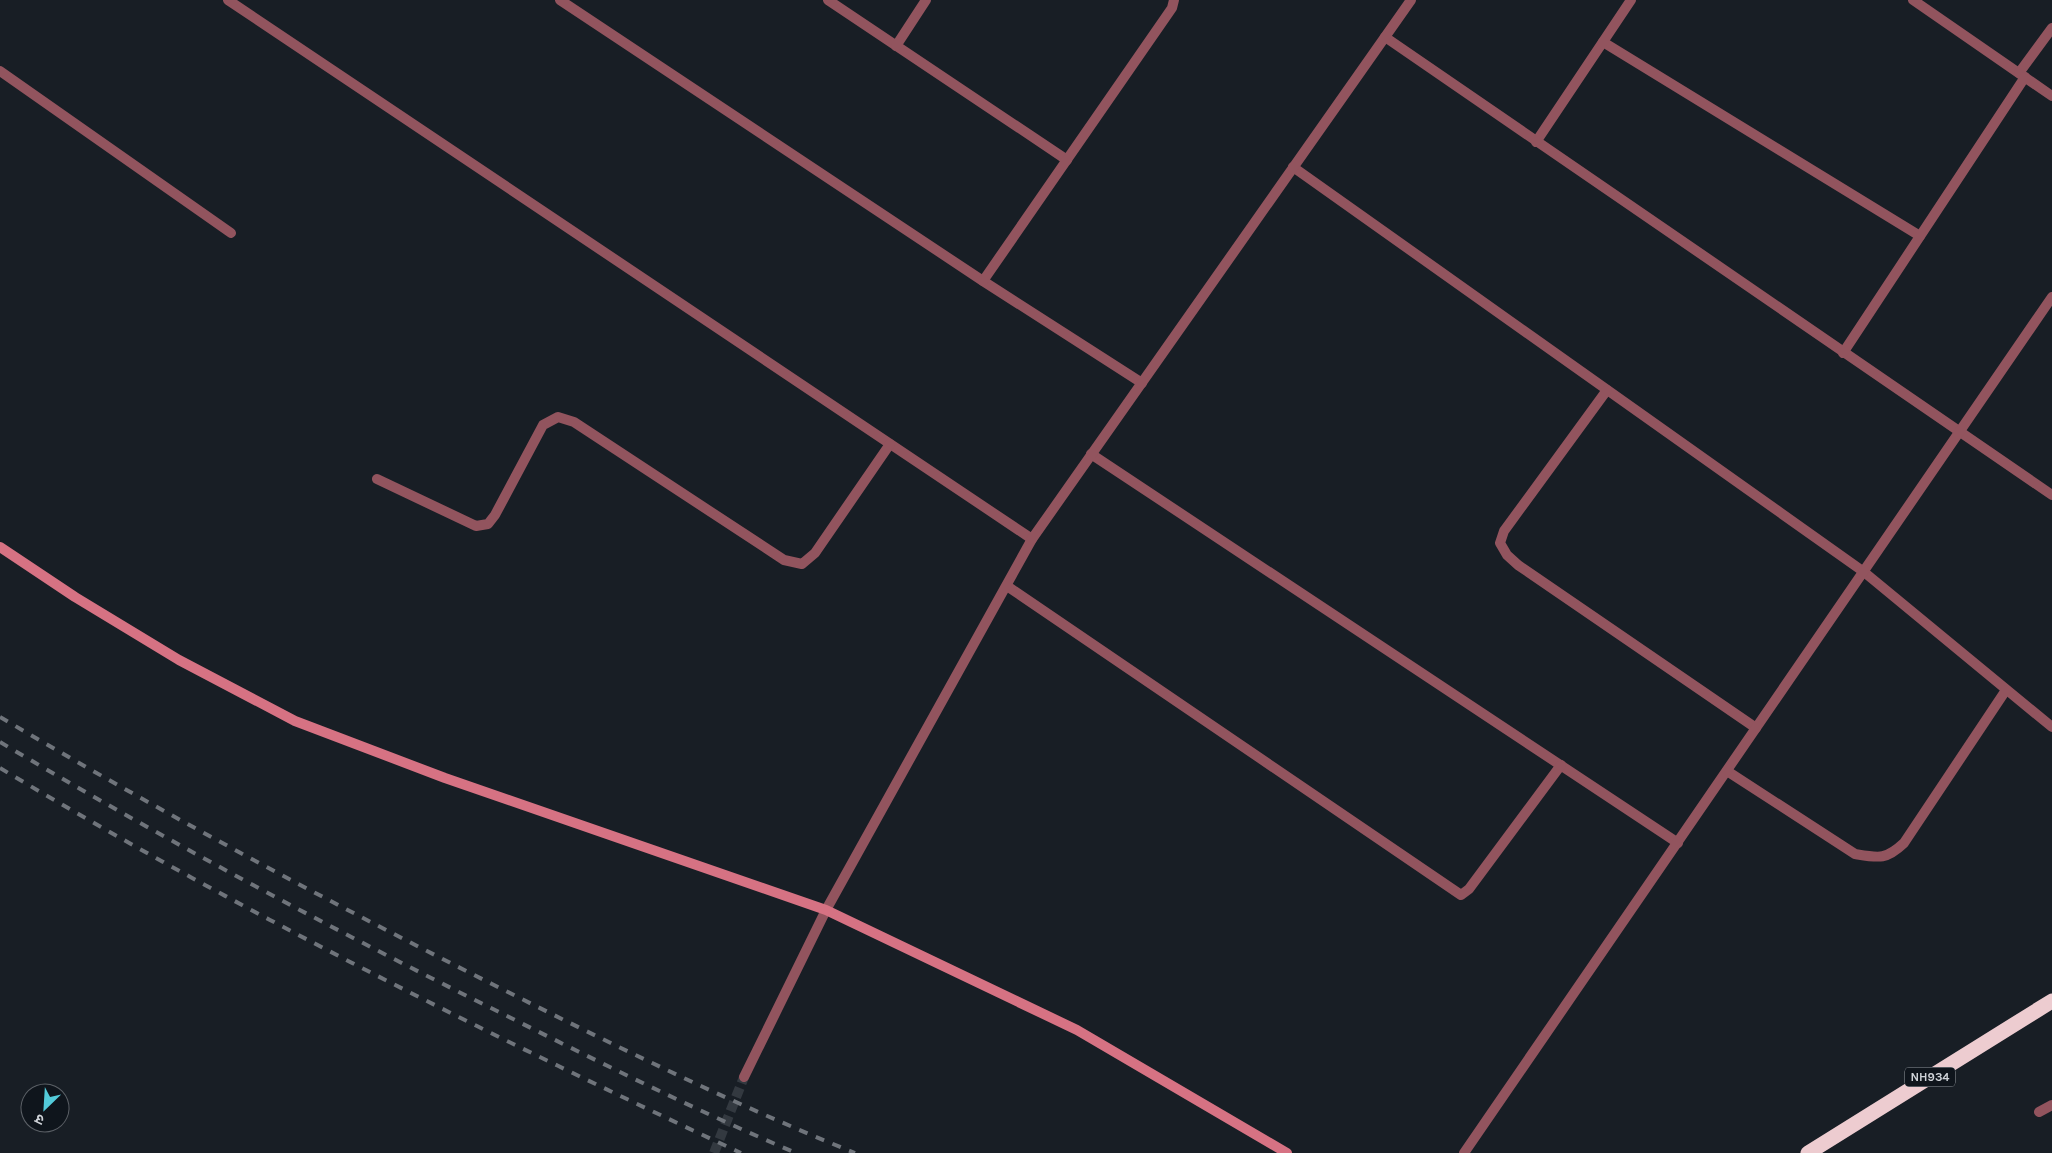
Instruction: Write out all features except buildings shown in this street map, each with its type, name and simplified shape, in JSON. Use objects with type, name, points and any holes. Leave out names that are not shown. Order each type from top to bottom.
[{"type":"highway","name":"NH934","points":[[1808,1153],[2052,1001]]},
{"type":"main road","points":[[0,547],[75,597],[179,660],[295,720],[445,778],[826,910],[1077,1030],[1288,1153]]},
{"type":"street","points":[[229,0],[1032,539]]},
{"type":"street","points":[[560,0],[983,281],[1142,383]]},
{"type":"street","points":[[828,0],[1067,160]]},
{"type":"street","points":[[896,46],[926,0]]},
{"type":"street","points":[[983,281],[1172,8],[1174,0]]},
{"type":"street","points":[[744,1077],[826,910],[1032,539],[1411,0]]},
{"type":"street","points":[[1536,142],[1631,0]]},
{"type":"street","points":[[1913,0],[2052,96]]},
{"type":"street","points":[[1843,353],[2052,28]]},
{"type":"street","points":[[1385,37],[2052,495]]},
{"type":"street","points":[[1603,42],[1920,236]]},
{"type":"street","points":[[0,71],[231,233]]},
{"type":"street","points":[[1293,168],[1864,572],[2052,727]]},
{"type":"street","points":[[1464,1153],[2052,297]]},
{"type":"street","points":[[1607,390],[1504,531],[1500,543],[1507,555],[1518,565],[1756,728]]},
{"type":"street","points":[[377,479],[476,526],[488,524],[496,514],[543,425],[558,418],[574,422],[784,560],[802,564],[815,553],[890,444]]},
{"type":"street","points":[[1092,454],[1678,843]]},
{"type":"street","points":[[1006,586],[1460,895],[1470,890],[1561,765]]},
{"type":"street","points":[[1727,771],[1855,854],[1874,857],[1892,854],[1904,843],[2006,690]]},
{"type":"street","points":[[2039,1112],[2052,1105]]},
{"type":"tunnel","points":[[714,1153],[744,1077]]},
{"type":"railway","points":[[0,717],[182,821],[305,888],[430,952],[581,1029],[763,1114],[855,1153]]},
{"type":"railway","points":[[0,742],[185,848],[373,948],[646,1085],[796,1153]]},
{"type":"railway","points":[[0,768],[90,821],[273,922],[459,1017],[741,1153]]}]
